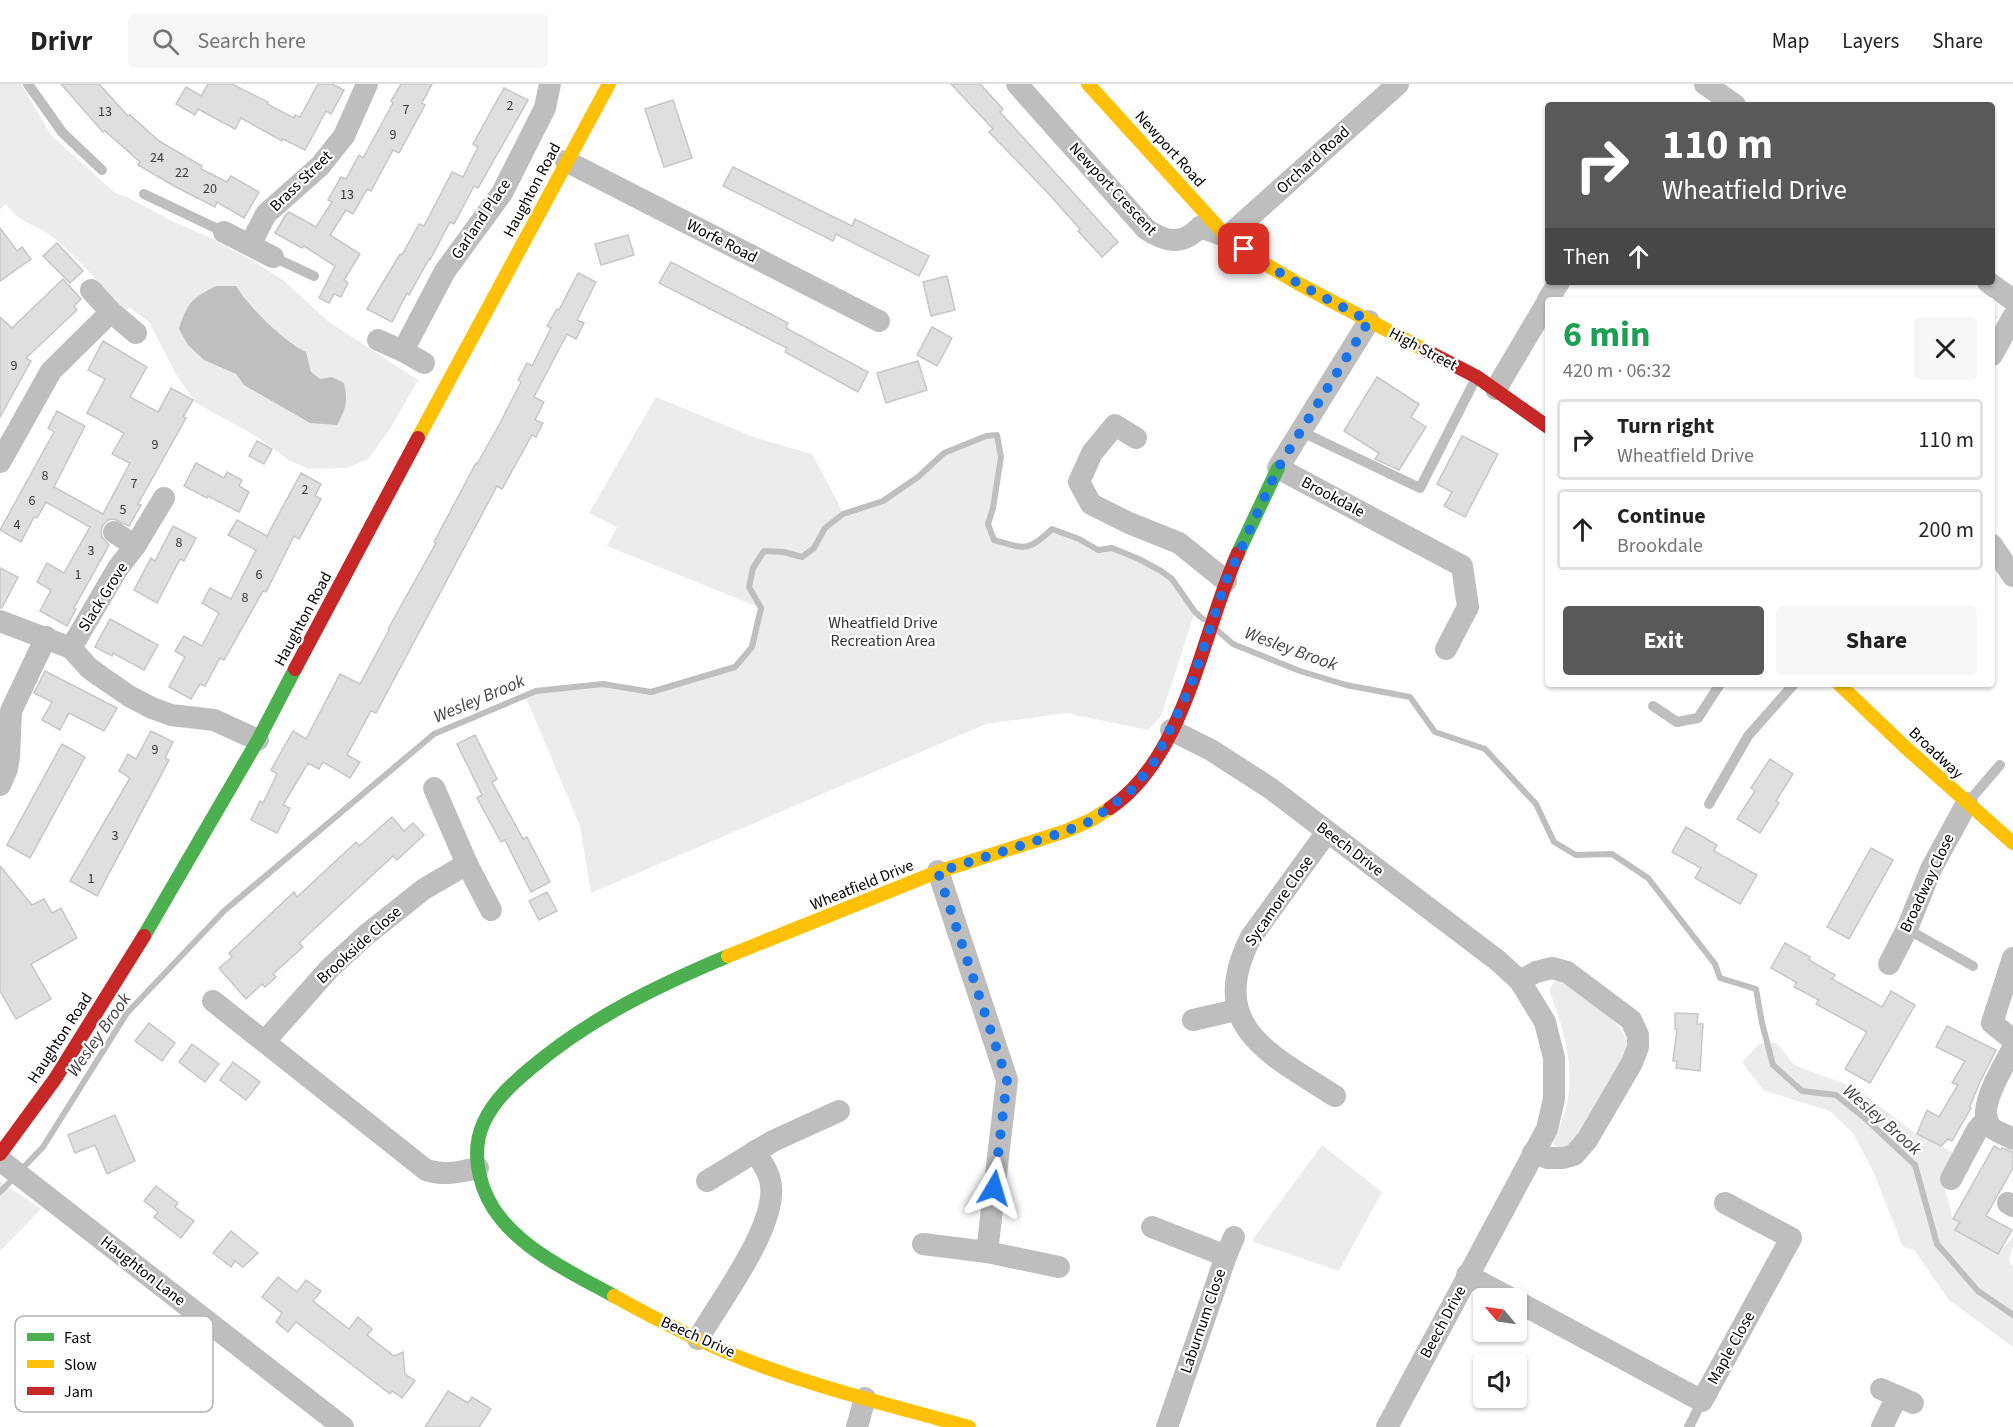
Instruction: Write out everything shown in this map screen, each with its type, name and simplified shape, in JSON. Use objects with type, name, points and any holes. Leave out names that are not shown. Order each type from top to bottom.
[{"type":"street","name":"Brass Street","points":[[250,245],[266,214],[320,166],[344,136],[367,84]]},
{"type":"street","name":"Garland Place","points":[[403,351],[446,271],[502,193],[545,108],[550,84]]},
{"type":"street","name":"Haughton Road","points":[[0,1154],[61,1070],[140,943],[258,740],[448,379],[609,84]]},
{"type":"street","name":"Newport Crescent","points":[[1017,84],[1146,229],[1160,239],[1170,240],[1184,238],[1200,226],[1227,237]]},
{"type":"street","name":"Newport Road","points":[[1088,84],[1227,237]]},
{"type":"street","name":"Orchard Road","points":[[1227,237],[1398,84]]},
{"type":"street","points":[[1705,84],[1731,102]]},
{"type":"street","name":"Worfe Road","points":[[566,161],[879,321]]},
{"type":"street","points":[[224,232],[273,257]]},
{"type":"street","name":"High Street","points":[[1227,237],[1290,279],[1486,383],[1545,425]]},
{"type":"street","points":[[1992,285],[2013,300]]},
{"type":"street","points":[[91,290],[111,312],[136,333]]},
{"type":"street","points":[[1486,383],[1545,304]]},
{"type":"street","points":[[0,462],[51,371],[111,312]]},
{"type":"street","points":[[1995,350],[2013,317]]},
{"type":"street","points":[[1278,468],[1369,321]]},
{"type":"street","points":[[378,340],[424,363]]},
{"type":"street","points":[[1137,438],[1115,425],[1092,453],[1079,482],[1091,504],[1129,524],[1179,543],[1226,581]]},
{"type":"street","name":"Wheatfield Drive","points":[[478,1168],[477,1146],[480,1129],[502,1095],[532,1066],[560,1044],[599,1019],[645,993],[703,967],[938,872],[1061,833],[1091,821],[1133,789],[1154,762],[1190,688],[1226,581],[1278,468]]},
{"type":"street","name":"Brookdale","points":[[1278,468],[1462,566],[1468,607],[1446,649]]},
{"type":"street","name":"Slack Grove","points":[[71,648],[118,568],[135,546],[164,498]]},
{"type":"street","name":"Slack Grove","points":[[114,532],[135,546]]},
{"type":"street","points":[[1995,549],[2013,576]]},
{"type":"street","points":[[0,621],[71,648],[89,668],[129,696],[152,708],[171,715],[214,720],[258,740]]},
{"type":"street","points":[[0,785],[9,757],[11,711],[46,637]]},
{"type":"street","name":"Broadway","points":[[1842,687],[2013,843]]},
{"type":"street","name":"Beech Drive","points":[[1171,730],[1211,750],[1270,788],[1497,960],[1520,981],[1545,1022],[1554,1059],[1554,1099],[1547,1129],[1387,1427]]},
{"type":"street","points":[[434,788],[467,864],[491,910]]},
{"type":"street","name":"Broadway Close","points":[[1889,964],[1907,929],[1931,869],[1967,803]]},
{"type":"street","name":"Sycamore Close","points":[[1236,1010],[1238,968],[1251,937],[1328,832]]},
{"type":"street","name":"Brookside Close","points":[[265,1041],[330,968],[366,935],[424,889],[467,864]]},
{"type":"street","points":[[938,872],[1007,1080],[987,1252]]},
{"type":"street","points":[[2013,958],[1992,1023],[2013,1040]]},
{"type":"street","points":[[1520,981],[1536,972],[1552,968],[1567,972],[1631,1020],[1638,1035],[1638,1047],[1632,1063],[1587,1140],[1574,1155],[1548,1158],[1533,1153]]},
{"type":"street","points":[[213,1001],[426,1170],[449,1174],[478,1168]]},
{"type":"street","points":[[1193,1020],[1236,1010],[1254,1040],[1268,1053],[1335,1096]]},
{"type":"street","points":[[2013,1048],[1987,1098],[1987,1119],[1990,1126],[2013,1139]]},
{"type":"street","points":[[707,1181],[772,1141],[839,1111]]},
{"type":"street","points":[[1951,1179],[1977,1130],[1987,1119]]},
{"type":"street","points":[[698,1339],[757,1242],[767,1216],[771,1196],[770,1179],[755,1151]]},
{"type":"street","name":"Haughton Lane","points":[[0,1160],[200,1316]]},
{"type":"street","name":"Beech Drive","points":[[478,1168],[484,1189],[494,1210],[507,1226],[560,1265],[600,1289],[698,1339],[767,1368],[969,1427]]},
{"type":"street","name":"Maple Close","points":[[1527,1307],[1702,1401],[1791,1238],[1725,1203]]},
{"type":"street","name":"Laburnum Close","points":[[1152,1227],[1230,1246],[1167,1427]]},
{"type":"street","points":[[923,1244],[987,1252],[1059,1267]]},
{"type":"street","points":[[1467,1275],[1491,1288]]},
{"type":"street","name":"Haughton Lane","points":[[213,1326],[343,1427]]},
{"type":"street","points":[[1882,1427],[1897,1396]]},
{"type":"street","points":[[857,1427],[866,1398]]},
{"type":"lane","points":[[28,84],[62,132],[102,170]]},
{"type":"lane","points":[[144,194],[224,232]]},
{"type":"lane","points":[[273,257],[314,276]]},
{"type":"lane","points":[[1300,430],[1420,488],[1486,383]]},
{"type":"lane","points":[[1653,706],[1677,722],[1698,718],[1718,687]]},
{"type":"lane","points":[[1709,804],[1748,736],[1791,687]]},
{"type":"lane","points":[[1967,803],[2000,765]]},
{"type":"lane","points":[[1907,929],[1973,966]]},
{"type":"lane","points":[[1689,1427],[1702,1401]]},
{"type":"green space","points":[[0,84],[21,84],[51,135],[115,193],[211,238],[253,261],[283,280],[329,322],[418,380],[390,429],[368,459],[348,468],[309,469],[290,461],[259,438],[196,403],[177,376],[149,322],[129,307],[125,311],[76,258],[52,236],[23,220],[6,204],[0,209]]},
{"type":"green space","name":"Wheatfield Drive Recreation Area","points":[[656,397],[756,438],[812,454],[844,514],[883,501],[918,477],[944,453],[986,436],[997,435],[1001,457],[993,508],[988,524],[994,540],[1020,547],[1026,546],[1037,542],[1052,529],[1098,549],[1112,548],[1139,559],[1172,579],[1195,612],[1161,716],[1148,730],[1066,713],[986,724],[591,893],[580,826],[525,695],[603,684],[651,692],[735,667],[752,647],[761,608],[607,546],[617,527],[589,513]]},
{"type":"green space","points":[[1556,980],[1562,981],[1609,1017],[1623,1032],[1627,1050],[1574,1143],[1562,1149],[1553,1144],[1567,1105],[1569,1070],[1566,1043],[1549,989]]},
{"type":"green space","points":[[1777,1043],[1794,1065],[1845,1084],[1868,1097],[1912,1131],[1954,1153],[1942,1180],[1953,1219],[1960,1222],[1955,1230],[1998,1254],[2013,1237],[2009,1260],[2013,1267],[2013,1347],[1949,1300],[1914,1250],[1903,1247],[1873,1171],[1853,1133],[1830,1111],[1763,1090],[1742,1062],[1759,1044]]},
{"type":"green space","points":[[1322,1145],[1382,1192],[1339,1271],[1254,1242],[1253,1239]]},
{"type":"green space","points":[[0,1181],[41,1209],[0,1251]]},
{"type":"shaded area","points":[[216,286],[236,286],[249,304],[268,323],[306,352],[311,372],[320,379],[332,377],[344,383],[345,405],[337,425],[310,423],[244,385],[236,374],[204,360],[188,345],[179,329],[185,313],[196,298]]},
{"type":"building","points":[[61,84],[99,84],[128,116],[130,115],[159,141],[202,166],[201,169],[227,182],[231,176],[259,192],[244,218],[217,202],[215,207],[138,165],[140,162],[105,131],[103,132]]},
{"type":"building","points":[[208,84],[232,84],[294,118],[295,115],[300,117],[318,84],[332,84],[344,90],[331,114],[326,111],[305,150],[283,139],[282,141],[241,118],[235,129],[198,109],[195,115],[176,104],[186,87],[201,96]]},
{"type":"building","points":[[401,84],[432,84],[422,103],[425,105],[399,153],[393,150],[371,191],[367,189],[353,214],[346,210],[330,235],[360,254],[344,280],[348,283],[341,297],[334,294],[329,303],[319,298],[335,266],[304,246],[302,248],[275,233],[289,212],[316,227],[332,202],[328,200],[341,177],[346,179],[359,155],[363,158]]},
{"type":"building","points":[[951,84],[980,84],[1003,109],[1000,112],[1118,242],[1102,257],[1046,191],[989,132],[993,129]]},
{"type":"building","points":[[504,88],[528,100],[478,188],[474,186],[454,224],[450,222],[392,322],[367,309],[419,224],[424,226],[452,172],[463,177],[478,147],[473,144]]},
{"type":"building","points":[[673,100],[692,158],[664,167],[645,109]]},
{"type":"building","points":[[733,167],[852,226],[855,219],[929,256],[919,276],[836,234],[833,241],[723,186]]},
{"type":"building","points":[[0,228],[17,251],[22,247],[31,259],[0,281]]},
{"type":"building","points":[[628,235],[634,255],[601,265],[595,244]]},
{"type":"building","points":[[57,243],[83,271],[70,283],[43,256]]},
{"type":"building","points":[[671,262],[788,323],[786,328],[868,372],[858,392],[785,352],[787,348],[659,283]]},
{"type":"building","points":[[578,273],[596,282],[577,320],[584,323],[576,339],[567,334],[534,397],[544,402],[535,420],[543,423],[536,437],[532,435],[502,489],[497,486],[376,713],[371,711],[347,755],[360,762],[350,778],[323,762],[319,769],[308,763],[283,805],[290,808],[277,833],[251,820],[260,801],[263,803],[277,774],[271,770],[293,731],[306,739],[340,674],[360,684],[476,463],[498,427],[521,382],[518,380],[527,363],[532,366],[551,328],[547,326],[557,309],[559,310]]},
{"type":"building","points":[[947,276],[955,310],[931,316],[923,282]]},
{"type":"building","points":[[63,279],[81,299],[74,306],[77,310],[26,358],[31,361],[0,417],[0,317],[12,328]]},
{"type":"building","points":[[932,327],[952,338],[937,366],[917,355]]},
{"type":"building","points":[[103,341],[147,367],[130,397],[158,412],[171,388],[193,400],[183,417],[186,418],[138,504],[141,505],[129,526],[114,519],[108,520],[103,525],[102,537],[109,545],[74,608],[76,609],[67,626],[40,611],[51,590],[37,582],[47,563],[64,573],[90,527],[46,502],[37,518],[34,517],[21,542],[0,530],[54,432],[48,428],[57,411],[85,426],[54,487],[103,514],[130,463],[112,454],[124,433],[87,413],[105,379],[88,370]]},
{"type":"building","points":[[918,361],[927,390],[886,403],[877,373]]},
{"type":"building","points":[[1377,377],[1419,404],[1411,417],[1426,427],[1399,470],[1375,459],[1379,453],[1344,431]]},
{"type":"building","points":[[1462,436],[1498,454],[1465,517],[1444,506],[1452,492],[1437,484]]},
{"type":"building","points":[[257,441],[272,449],[264,464],[249,456]]},
{"type":"building","points":[[196,463],[224,478],[227,472],[242,480],[239,486],[249,492],[239,512],[184,486]]},
{"type":"building","points":[[301,473],[321,484],[315,496],[321,499],[299,539],[294,536],[266,592],[263,591],[224,660],[220,658],[205,686],[200,684],[191,699],[169,687],[185,657],[175,651],[184,636],[202,646],[219,613],[202,603],[210,588],[231,599],[256,550],[228,535],[237,520],[267,536]]},
{"type":"building","points":[[173,526],[196,538],[184,561],[180,559],[157,603],[134,590],[151,558],[155,561]]},
{"type":"building","points":[[0,568],[18,577],[2,608],[0,608]]},
{"type":"building","points":[[110,619],[158,645],[144,670],[113,653],[112,656],[95,647]]},
{"type":"building","points":[[45,671],[117,708],[104,731],[69,713],[60,730],[42,720],[52,702],[34,693]]},
{"type":"building","points":[[151,731],[173,742],[165,758],[169,760],[97,896],[70,881],[130,778],[119,771],[128,754],[136,759]]},
{"type":"building","points":[[475,735],[497,779],[492,782],[523,839],[527,837],[550,882],[531,892],[505,840],[501,842],[477,798],[482,795],[457,744]]},
{"type":"building","points":[[62,744],[85,757],[30,858],[7,845]]},
{"type":"building","points":[[1770,759],[1793,774],[1776,801],[1779,803],[1760,833],[1737,819],[1755,791],[1751,788]]},
{"type":"building","points":[[392,817],[404,831],[413,823],[424,835],[397,860],[393,856],[299,943],[303,947],[273,974],[276,977],[265,987],[262,984],[246,999],[219,968],[232,957],[229,953],[294,892],[297,897],[356,842],[359,846]]},
{"type":"building","points":[[1686,827],[1717,845],[1714,851],[1757,875],[1740,904],[1695,878],[1701,868],[1672,852]]},
{"type":"building","points":[[1871,848],[1893,860],[1849,939],[1827,927]]},
{"type":"building","points":[[0,866],[32,905],[44,899],[52,913],[61,908],[77,938],[31,964],[51,999],[16,1019],[0,991]]},
{"type":"building","points":[[547,892],[557,911],[539,920],[529,901]]},
{"type":"building","points":[[1785,943],[1835,975],[1832,979],[1882,1007],[1891,991],[1915,1005],[1870,1083],[1845,1069],[1867,1032],[1816,1004],[1819,1000],[1794,987],[1796,982],[1771,968]]},
{"type":"building","points":[[1675,1013],[1698,1014],[1697,1024],[1703,1024],[1700,1071],[1676,1068],[1677,1061],[1673,1061],[1677,1029],[1675,1029]]},
{"type":"building","points":[[149,1023],[175,1043],[162,1061],[135,1041]]},
{"type":"building","points":[[1947,1026],[1996,1050],[1980,1082],[1971,1108],[1952,1141],[1948,1139],[1941,1146],[1917,1134],[1927,1110],[1939,1117],[1958,1085],[1952,1083],[1965,1061],[1936,1047]]},
{"type":"building","points":[[192,1044],[219,1064],[205,1082],[179,1062]]},
{"type":"building","points":[[233,1062],[260,1082],[246,1100],[220,1080]]},
{"type":"building","points":[[115,1115],[135,1161],[107,1174],[95,1145],[75,1153],[68,1135]]},
{"type":"building","points":[[1994,1146],[2013,1152],[2013,1168],[1986,1216],[2012,1230],[1998,1254],[1955,1230],[1960,1222],[1953,1219]]},
{"type":"building","points":[[156,1186],[178,1203],[175,1207],[194,1221],[181,1238],[154,1217],[158,1212],[144,1201]]},
{"type":"building","points":[[231,1231],[258,1253],[243,1267],[235,1261],[231,1267],[213,1253]]},
{"type":"building","points":[[278,1277],[297,1292],[306,1280],[321,1291],[313,1301],[349,1329],[358,1317],[372,1329],[367,1335],[394,1356],[403,1352],[405,1374],[415,1381],[402,1398],[392,1391],[390,1394],[296,1322],[288,1332],[276,1322],[282,1313],[262,1297]]},
{"type":"building","points":[[448,1391],[468,1403],[472,1397],[491,1409],[479,1427],[425,1427]]},
{"type":"waterway","name":"Wesley Brook","points":[[21,1170],[43,1147],[127,1013],[224,911],[434,734],[536,691],[603,684],[651,692],[735,667],[752,647],[761,608],[749,587],[753,568],[764,551],[784,552],[802,557],[814,548],[825,528],[843,514],[883,501],[918,477],[944,453],[986,436],[997,435],[1001,457],[993,508],[988,524],[994,540],[1020,547],[1026,546],[1037,542],[1052,529],[1079,539],[1098,550],[1112,548],[1139,559],[1172,579],[1195,612],[1203,619]]},
{"type":"waterway","name":"Wesley Brook","points":[[1218,631],[1233,644],[1300,671],[1346,685],[1410,697],[1435,732],[1485,749],[1536,804],[1554,842],[1576,855],[1612,854],[1648,878],[1715,964],[1720,978],[1756,989],[1773,1065],[1802,1091],[1836,1095],[1867,1120],[1915,1165],[1937,1244],[1978,1291],[2013,1315]]},
{"type":"waterway","name":"Wesley Brook","points":[[0,1192],[14,1178]]},
{"type":"traffic: fast","points":[[1238,553],[1278,468]]},
{"type":"traffic: fast","points":[[144,936],[258,740],[295,669]]},
{"type":"traffic: fast","points":[[614,1296],[569,1272],[526,1243],[494,1210],[483,1186],[477,1160],[477,1147],[484,1122],[493,1106],[505,1092],[553,1050],[625,1004],[728,956]]},
{"type":"traffic: slow","points":[[418,438],[609,84]]},
{"type":"traffic: slow","points":[[1088,84],[1227,237],[1260,261],[1299,284],[1425,350]]},
{"type":"traffic: slow","points":[[1842,687],[1905,747],[2013,843]]},
{"type":"traffic: slow","points":[[728,956],[937,872],[1066,831],[1091,820],[1110,808]]},
{"type":"traffic: slow","points":[[614,1296],[695,1338],[773,1370],[969,1427]]},
{"type":"traffic: jam","points":[[1425,350],[1477,377],[1545,425]]},
{"type":"traffic: jam","points":[[295,669],[418,438]]},
{"type":"traffic: jam","points":[[1110,808],[1136,786],[1157,758],[1174,726],[1189,691],[1238,553]]},
{"type":"traffic: jam","points":[[0,1154],[55,1079],[144,936]]},
{"type":"route","points":[[994,1188],[1007,1080],[938,872],[1061,833],[1091,821],[1133,789],[1154,762],[1190,688],[1226,581],[1278,468],[1369,321],[1299,284],[1244,249]]}]
